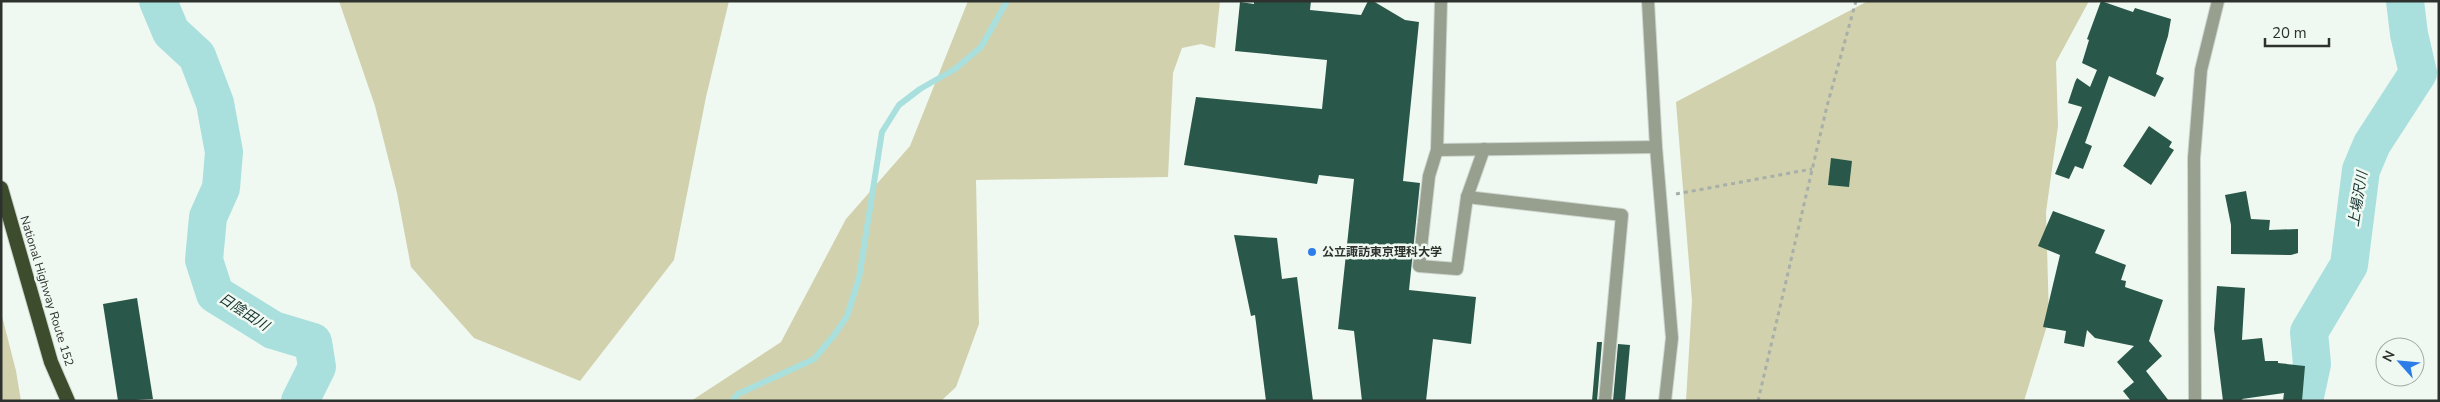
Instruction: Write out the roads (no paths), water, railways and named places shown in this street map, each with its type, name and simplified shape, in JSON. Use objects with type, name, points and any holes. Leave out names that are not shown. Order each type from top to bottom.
[{"type":"highway","name":"National Highway Route 152","points":[[1,188],[52,362],[68,401]]},
{"type":"street","points":[[1440,1],[1437,150],[1429,176],[1420,266],[1457,269],[1467,197],[1484,150]]},
{"type":"street","points":[[1648,1],[1656,147],[1672,338],[1664,401]]},
{"type":"street","points":[[2195,401],[2194,158],[2201,70],[2218,1]]},
{"type":"street","points":[[1437,150],[1656,147]]},
{"type":"street","points":[[1467,197],[1622,215],[1605,401]]},
{"type":"waterway","name":"日陰田川","points":[[158,1],[171,32],[197,56],[215,103],[224,152],[221,188],[208,217],[204,260],[215,294],[273,330],[313,342],[317,367],[300,401]]},
{"type":"waterway","points":[[732,401],[738,394],[814,359],[835,334],[847,316],[859,278],[882,132],[899,105],[920,89],[955,69],[981,47],[1007,1]]},
{"type":"waterway","name":"上場沢川","points":[[2304,401],[2312,364],[2309,332],[2349,265],[2361,170],[2372,144],[2418,73],[2409,34],[2405,1]]},
{"type":"place","name":"公立諏訪東京理科大学","points":[[1312,252]]}]
